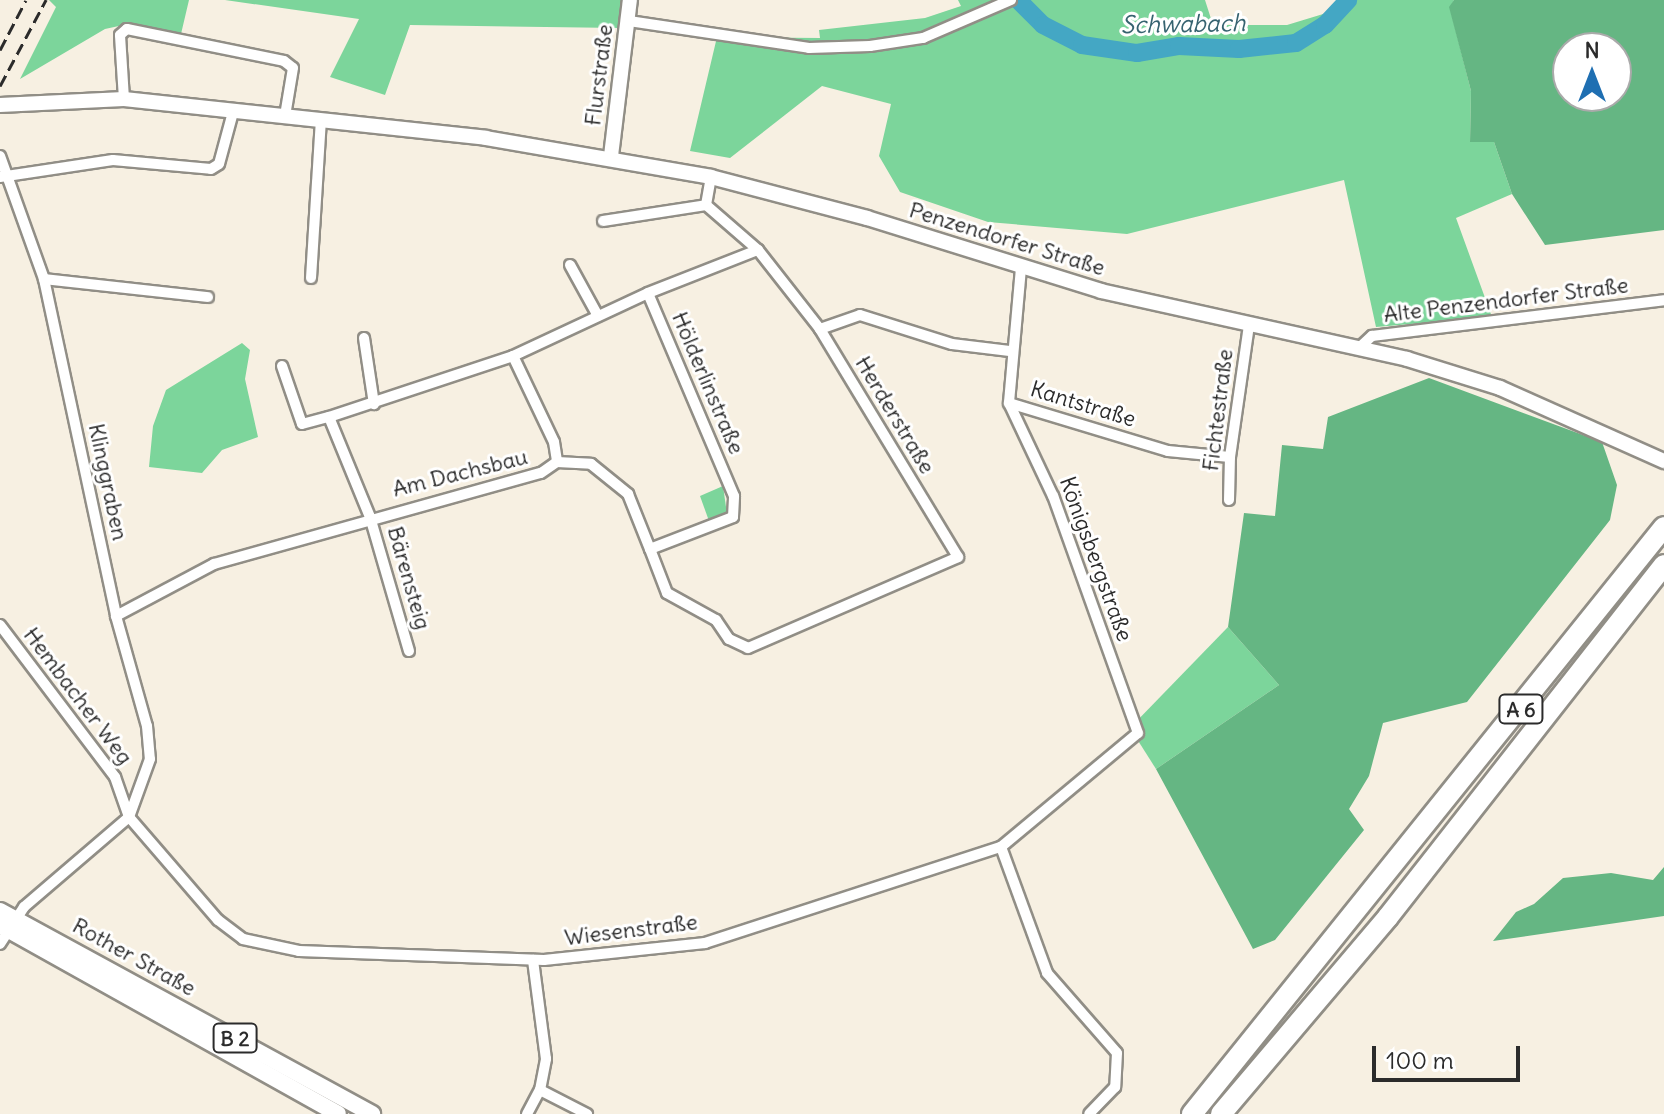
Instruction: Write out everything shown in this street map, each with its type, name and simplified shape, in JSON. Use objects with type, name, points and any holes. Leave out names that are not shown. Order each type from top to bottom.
[{"type":"highway","name":"A 6","points":[[1192,1114],[1664,527]]},
{"type":"highway","name":"A 6","points":[[1221,1114],[1388,917],[1664,565]]},
{"type":"main road","name":"Flurstraße","points":[[611,156],[630,0]]},
{"type":"main road","name":"Penzendorfer Straße","points":[[0,105],[124,99],[611,156],[711,177],[867,218],[1021,268],[1249,325],[1359,348],[1500,388],[1664,461]]},
{"type":"main road","name":"Rother Straße","points":[[6,921],[365,1113]]},
{"type":"main road","name":"Rother Straße","points":[[6,921],[338,1114]]},
{"type":"street","points":[[629,21],[809,48],[870,46],[923,38],[1011,0]]},
{"type":"street","points":[[124,99],[120,35],[127,29],[284,61],[293,68],[285,116]]},
{"type":"street","points":[[2,176],[113,160],[211,169],[219,164],[233,112]]},
{"type":"street","points":[[311,278],[321,120]]},
{"type":"street","name":"Klinggraben","points":[[0,156],[2,176],[44,279],[116,616],[147,726],[150,759],[129,817]]},
{"type":"street","points":[[603,221],[706,205],[711,177]]},
{"type":"street","name":"Herderstraße","points":[[650,549],[667,593],[716,620],[729,639],[748,648],[958,557],[820,329],[758,250],[706,205]]},
{"type":"street","name":"Hölderlinstraße","points":[[650,549],[733,517],[734,496],[648,293],[758,250]]},
{"type":"street","points":[[570,265],[598,316]]},
{"type":"street","name":"Kantstraße","points":[[1021,268],[1010,351],[1009,403],[1168,451],[1230,457]]},
{"type":"street","points":[[44,279],[208,297]]},
{"type":"street","points":[[282,366],[302,424],[374,404],[513,356],[648,293]]},
{"type":"street","name":"Alte Penzendorfer Straße","points":[[1359,348],[1362,340],[1372,336],[1664,300]]},
{"type":"street","points":[[820,329],[860,315],[952,344],[1010,351]]},
{"type":"street","name":"Fichtestraße","points":[[1229,500],[1230,457],[1249,325]]},
{"type":"street","points":[[364,338],[374,404]]},
{"type":"street","points":[[513,356],[554,442],[557,462],[591,464],[628,494],[650,549]]},
{"type":"street","name":"Königsbergstraße","points":[[1009,403],[1053,496],[1138,733]]},
{"type":"street","name":"Bärensteig","points":[[329,417],[370,517],[409,651]]},
{"type":"street","name":"Am Dachsbau","points":[[116,616],[214,564],[370,517],[541,473],[557,462]]},
{"type":"street","name":"Hembacher Weg","points":[[0,625],[115,777],[129,817]]},
{"type":"street","name":"Wiesenstraße","points":[[129,817],[218,920],[243,939],[266,948],[533,960],[705,943],[1001,847],[1138,733]]},
{"type":"street","points":[[0,944],[6,921],[129,817]]},
{"type":"street","points":[[1001,847],[1047,973],[1117,1053],[1115,1087],[1089,1114]]},
{"type":"street","points":[[527,1114],[540,1090],[546,1059],[533,960]]},
{"type":"street","points":[[540,1090],[587,1114]]},
{"type":"green space","points":[[49,0],[189,0],[181,34],[128,24],[105,29],[20,79],[56,7]]},
{"type":"green space","points":[[225,0],[622,0],[620,28],[410,25],[385,95],[330,77],[359,19]]},
{"type":"green space","points":[[958,0],[1205,0],[1213,25],[1287,25],[1333,11],[1341,0],[1454,0],[1450,8],[1471,91],[1470,142],[1494,142],[1512,194],[1456,218],[1492,317],[1376,327],[1344,180],[1127,234],[988,222],[900,192],[879,156],[891,104],[822,86],[730,158],[690,151],[717,37],[820,38],[819,30],[925,18],[961,6]]},
{"type":"green space","points":[[1454,0],[1664,0],[1664,230],[1545,245],[1512,194],[1494,142],[1470,142],[1471,91],[1449,7]]},
{"type":"green space","points":[[242,343],[250,350],[245,379],[258,437],[222,450],[202,473],[149,467],[153,426],[166,390]]},
{"type":"green space","points":[[1429,378],[1602,442],[1617,485],[1610,520],[1467,702],[1383,723],[1369,776],[1349,809],[1364,830],[1275,940],[1253,949],[1156,769],[1279,685],[1228,627],[1244,513],[1275,516],[1282,445],[1323,449],[1328,417]]},
{"type":"green space","points":[[723,486],[727,514],[709,521],[700,496]]},
{"type":"green space","points":[[1228,627],[1279,685],[1156,769],[1130,728]]},
{"type":"green space","points":[[1664,867],[1664,916],[1493,941],[1516,912],[1534,904],[1563,878],[1611,873],[1653,880]]},
{"type":"waterway","name":"Schwabach","points":[[1018,0],[1043,25],[1082,45],[1137,53],[1179,46],[1239,49],[1296,43],[1325,25],[1348,0]]},
{"type":"railway","points":[[0,50],[26,0]]},
{"type":"railway","points":[[0,86],[46,0]]}]
